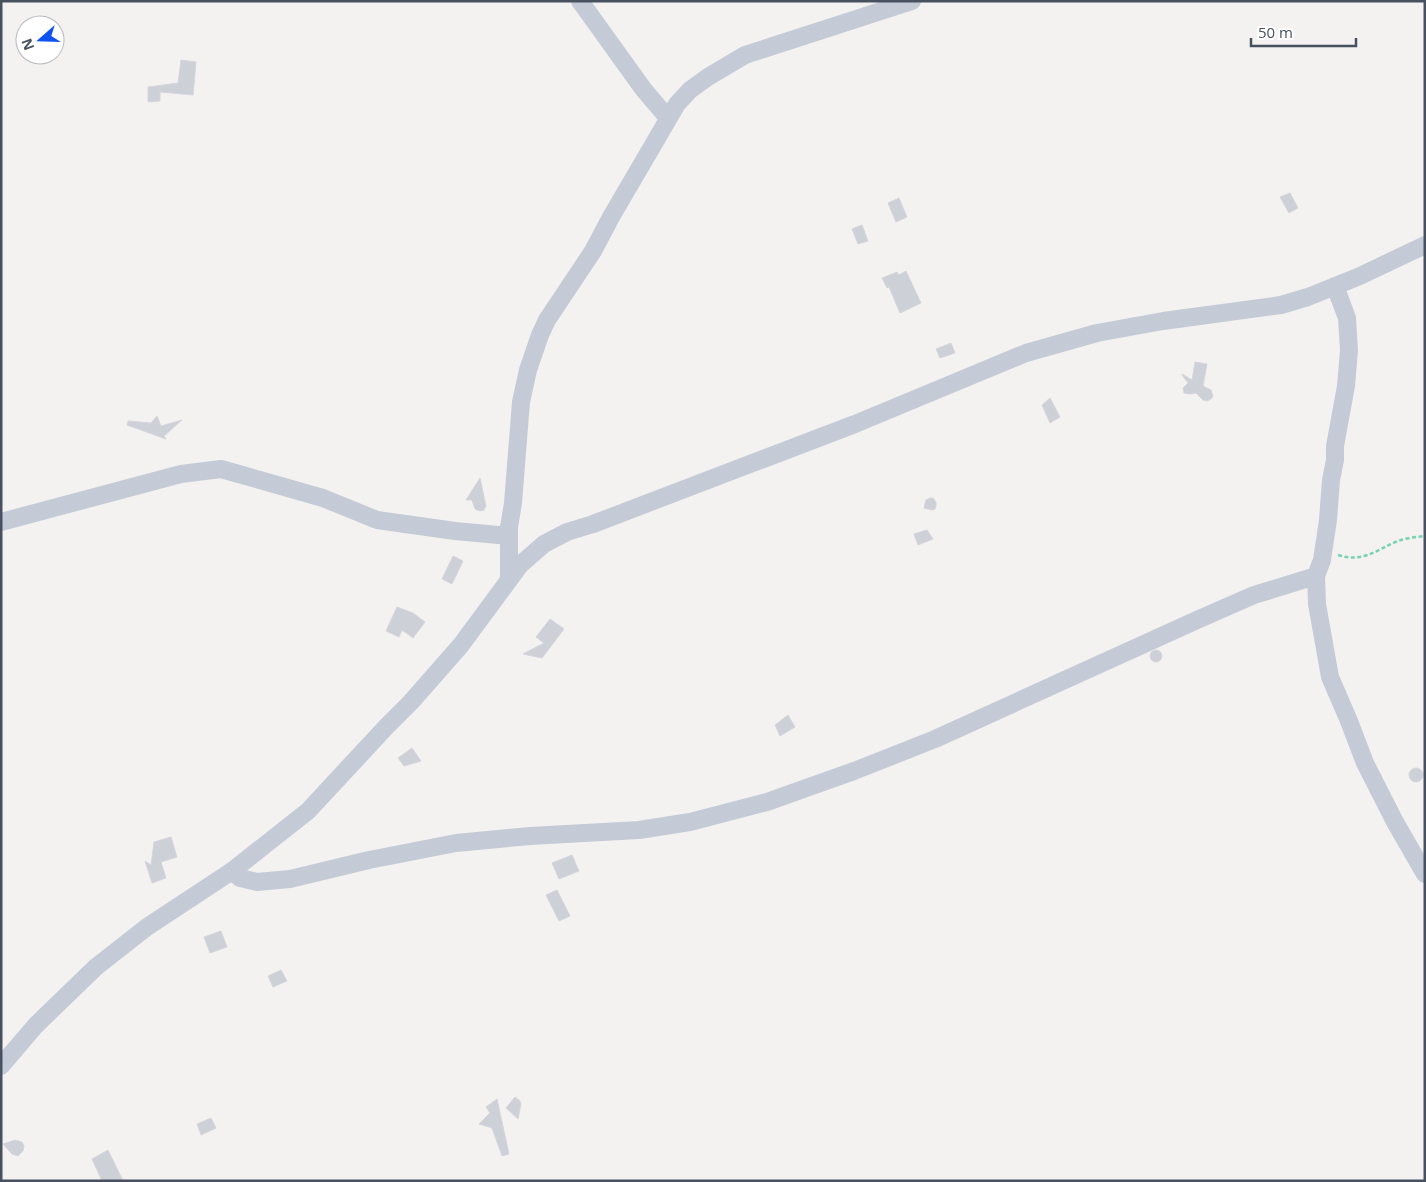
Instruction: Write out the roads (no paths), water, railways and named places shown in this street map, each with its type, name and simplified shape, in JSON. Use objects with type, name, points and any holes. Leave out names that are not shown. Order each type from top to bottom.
[{"type":"street","points":[[580,1],[644,90],[668,118]]},
{"type":"street","points":[[508,580],[509,536],[520,402],[540,335],[593,251],[677,104],[690,90],[708,77],[745,55],[912,1]]},
{"type":"street","points":[[1,1066],[36,1025],[96,967],[147,928],[232,871],[308,811],[411,702],[461,645],[520,565],[544,544],[567,532],[855,424],[1026,353],[1097,333],[1163,321],[1281,305],[1360,276],[1425,245]]},
{"type":"street","points":[[1335,286],[1347,318],[1349,350],[1346,386],[1335,446],[1328,520],[1322,560],[1316,576],[1317,604],[1330,677],[1365,763],[1395,822],[1425,874]]},
{"type":"street","points":[[1,522],[181,474],[221,469],[323,498],[377,520],[455,531],[509,536]]},
{"type":"street","points":[[232,871],[240,878],[257,882],[290,879],[369,860],[456,843],[530,836],[639,830],[690,822],[757,804],[854,771],[935,739],[1254,595],[1316,576]]}]
